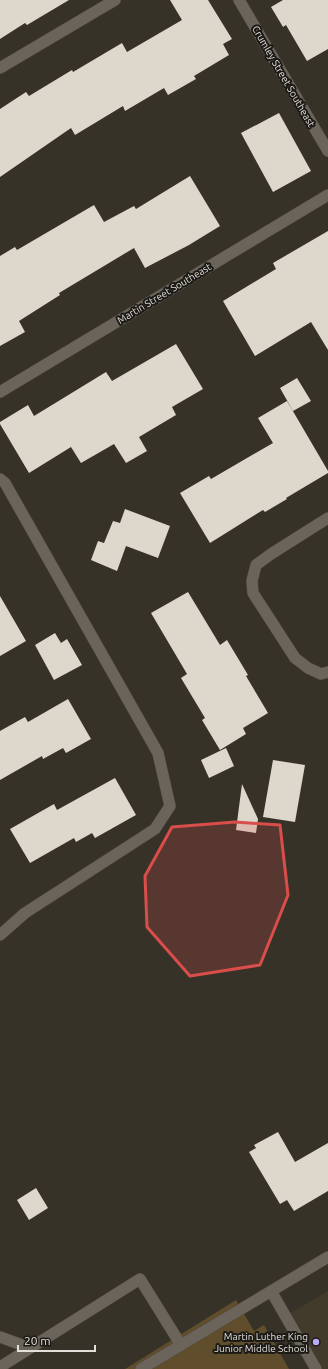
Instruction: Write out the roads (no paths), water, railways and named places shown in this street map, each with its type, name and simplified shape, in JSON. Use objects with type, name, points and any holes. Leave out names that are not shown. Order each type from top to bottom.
[{"type":"street","points":[[0,68],[115,0]]},
{"type":"street","name":"Crumley Street Southeast","points":[[239,0],[328,151]]},
{"type":"street","name":"Martin Street Southeast","points":[[0,392],[328,195]]},
{"type":"street","points":[[0,479],[5,483],[158,753],[170,806],[154,829],[25,913],[0,935]]},
{"type":"street","points":[[328,518],[256,565],[252,581],[254,593],[295,658],[308,668],[321,674],[328,672]]},
{"type":"street","points":[[141,1369],[328,1257]]},
{"type":"street","points":[[0,1367],[140,1279],[181,1345]]},
{"type":"street","points":[[271,1291],[316,1369]]},
{"type":"street","points":[[0,1337],[30,1348]]},
{"type":"place","name":"Martin Luther King Junior Middle School","points":[[316,1342]]}]
